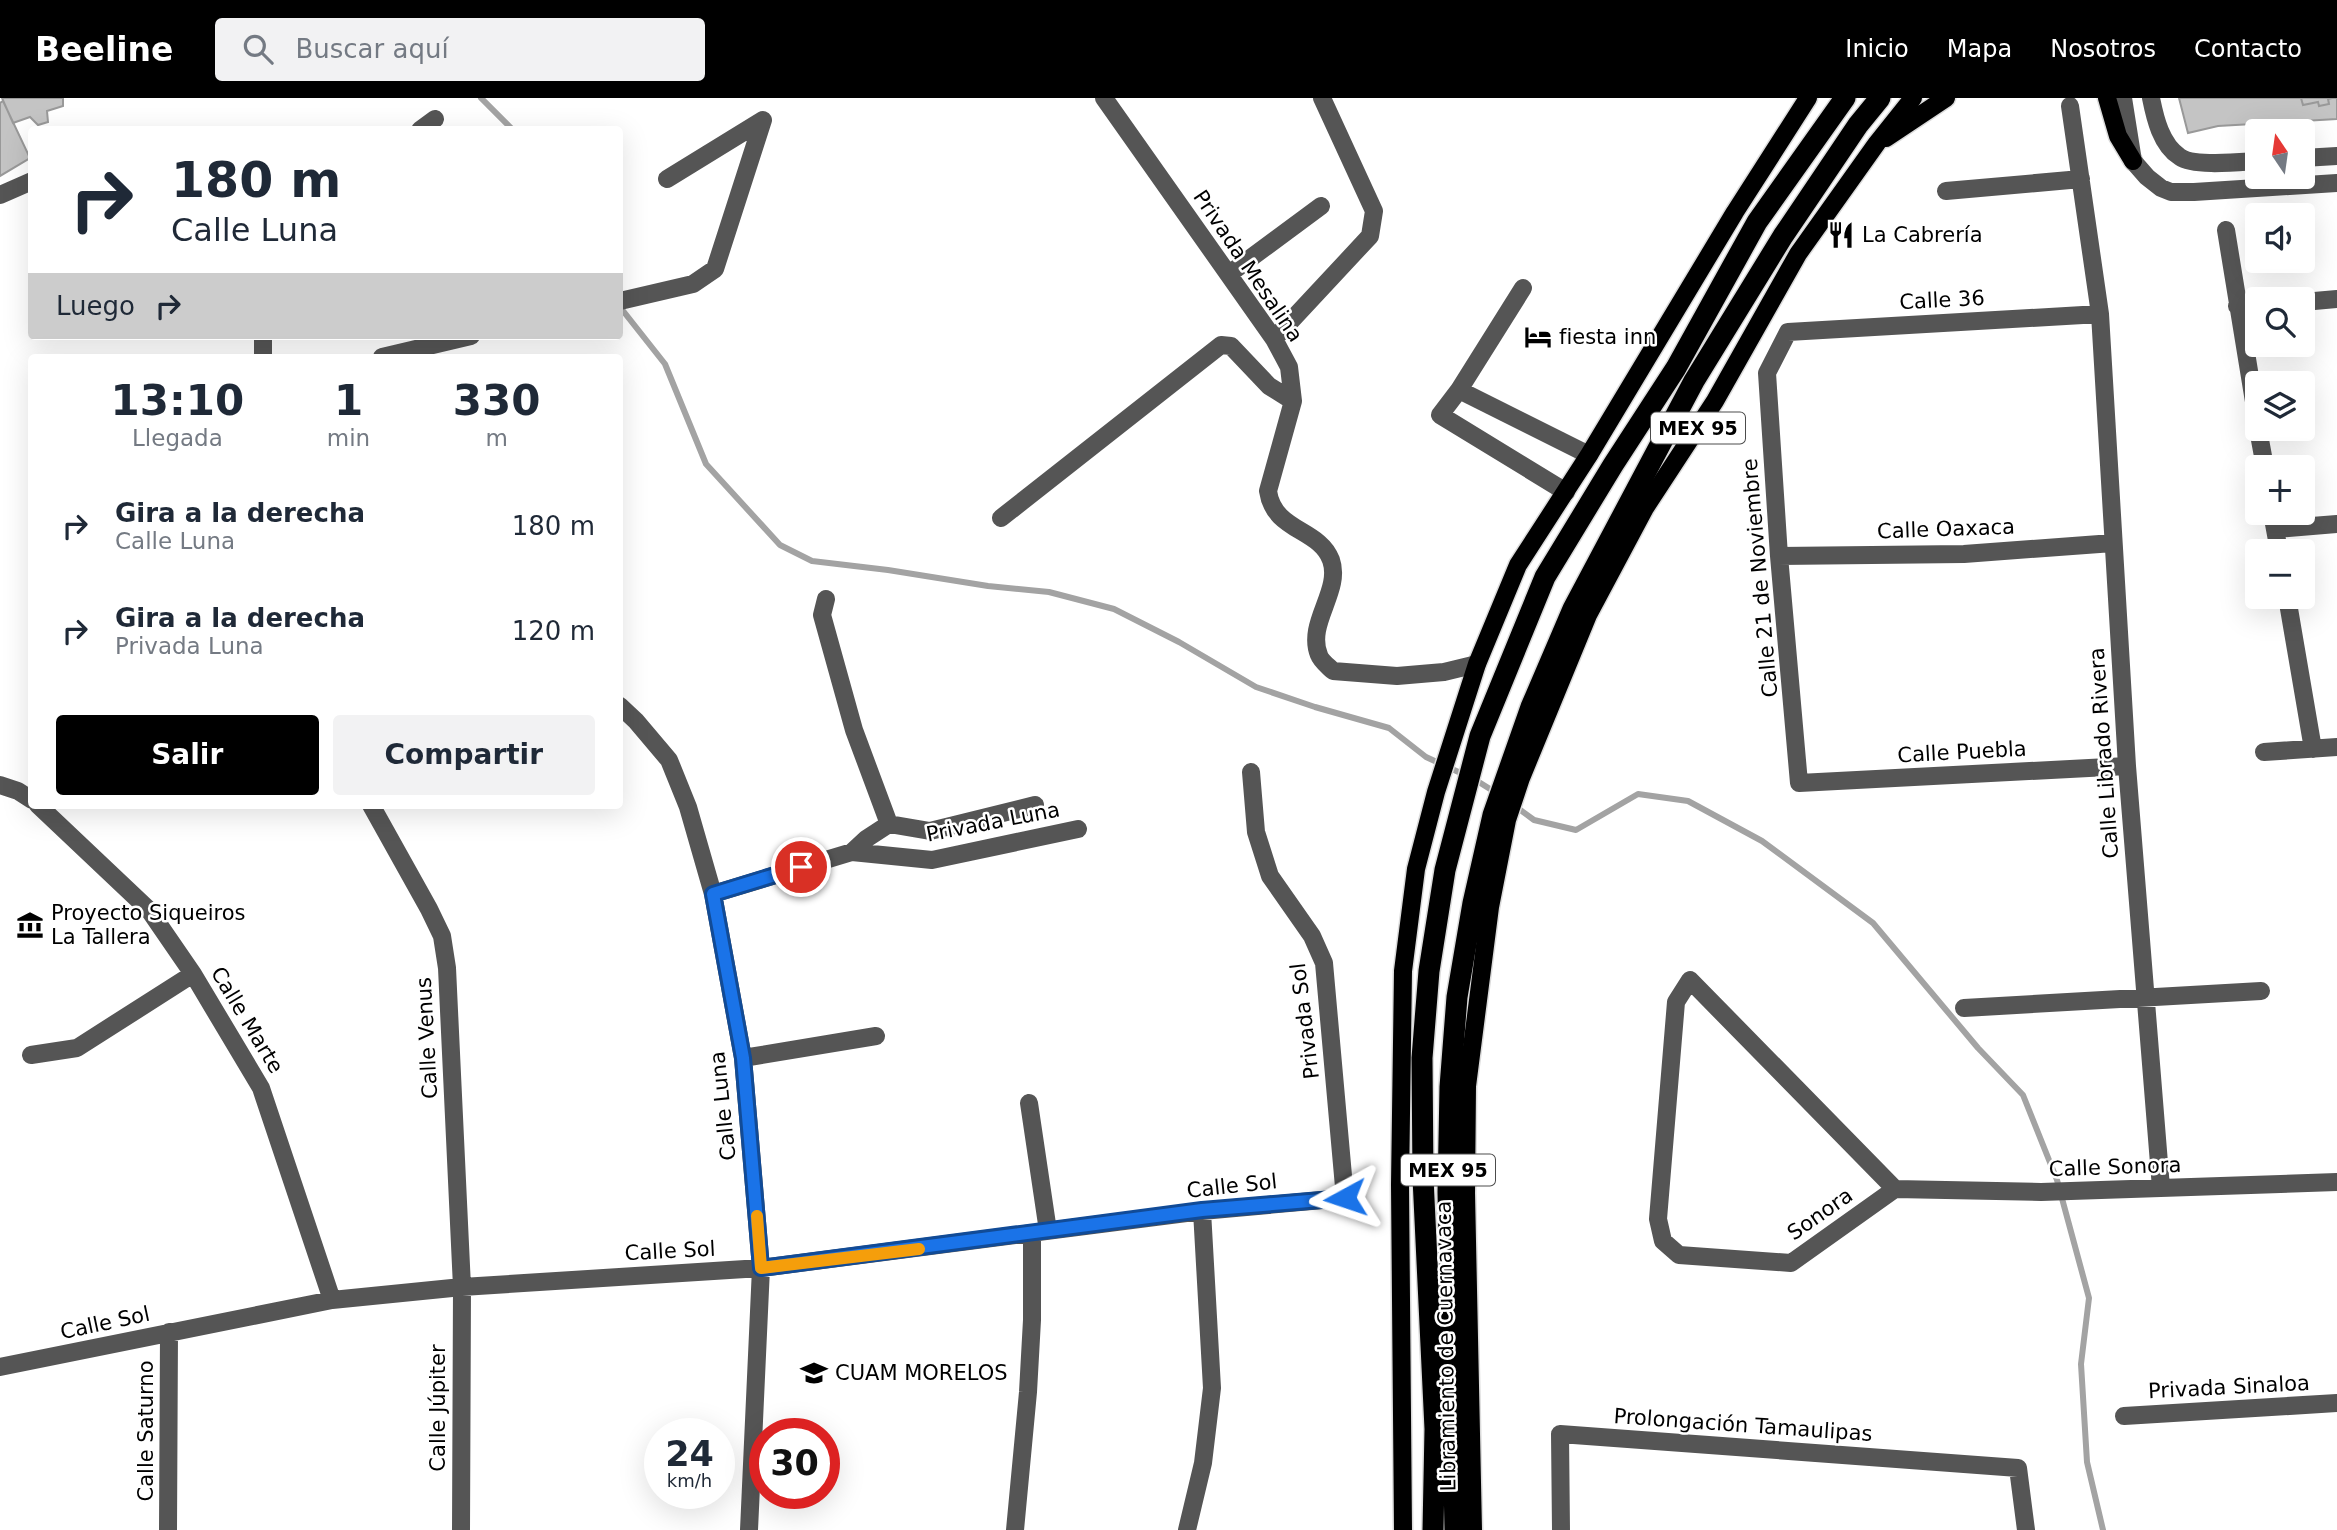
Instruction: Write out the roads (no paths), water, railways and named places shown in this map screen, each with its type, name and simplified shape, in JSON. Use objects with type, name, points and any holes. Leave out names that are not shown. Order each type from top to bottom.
[{"type":"highway","name":"MEX 95","points":[[1433,1530],[1435,1429],[1423,1178],[1422,1058],[1429,971],[1445,870],[1480,736],[1545,577],[1676,368],[1757,222],[1845,98]]},
{"type":"highway","name":"MEX 95","points":[[1454,1530],[1448,1192],[1450,1087],[1457,997],[1473,903],[1514,775],[1531,707],[1573,609],[1694,381],[1783,236],[1858,125],[1880,98]]},
{"type":"main road","name":"Libramiento de Cuernavaca","points":[[1403,1530],[1400,1158],[1403,971],[1416,869],[1436,792],[1477,664],[1518,565],[1589,455],[1735,212],[1808,98]]},
{"type":"main road","name":"MEX 95","points":[[1514,775],[1588,615],[1645,508],[1715,401],[1798,254],[1913,98]]},
{"type":"main road","points":[[1877,144],[1946,98]]},
{"type":"main road","points":[[2107,98],[2118,136],[2133,161]]},
{"type":"main road","name":"Libramiento de Cuernavaca","points":[[1473,1530],[1466,1193],[1467,1086],[1500,818]]},
{"type":"street","name":"Privada Mesalina","points":[[1104,98],[1274,338],[1289,368],[1293,401],[1268,491],[1269,503],[1275,514],[1325,549],[1331,560],[1334,574],[1315,638],[1320,657],[1333,671],[1397,676],[1444,672],[1477,664]]},
{"type":"street","points":[[1274,338],[1370,236],[1374,211],[1322,98]]},
{"type":"street","points":[[2245,162],[2206,163],[2181,159],[2167,144],[2151,101],[2124,105],[2133,161],[2147,177],[2171,192],[2337,183]]},
{"type":"street","name":"Calle Librado Rivera","points":[[2070,106],[2099,314],[2127,766],[2161,1188]]},
{"type":"street","points":[[623,300],[693,284],[715,269],[763,120],[667,179]]},
{"type":"street","points":[[2315,157],[2337,156]]},
{"type":"street","points":[[1947,191],[2081,179]]},
{"type":"street","points":[[0,195],[28,183]]},
{"type":"street","points":[[1229,274],[1321,206]]},
{"type":"street","points":[[2226,230],[2248,371]]},
{"type":"street","points":[[1523,288],[1459,390],[1440,415],[1566,492]]},
{"type":"street","points":[[2315,301],[2337,299]]},
{"type":"street","points":[[2237,306],[2245,306]]},
{"type":"street","name":"Calle 36","points":[[1788,332],[2099,314]]},
{"type":"street","name":"Calle 21 de Noviembre","points":[[1788,332],[1767,373],[1779,556],[1799,783]]},
{"type":"street","points":[[395,354],[454,340]]},
{"type":"street","points":[[1002,518],[1221,345],[1231,346],[1269,386],[1293,401]]},
{"type":"street","points":[[1459,390],[1589,455]]},
{"type":"street","points":[[2315,523],[2337,524]]},
{"type":"street","name":"Calle Oaxaca","points":[[1779,556],[1964,554],[2113,543]]},
{"type":"street","points":[[826,598],[822,615],[843,692],[854,730],[889,824]]},
{"type":"street","points":[[2289,609],[2313,748]]},
{"type":"street","name":"Calle Luna","points":[[623,709],[669,760],[688,807],[713,894],[743,1058],[761,1268],[749,1530]]},
{"type":"street","points":[[2264,752],[2337,747]]},
{"type":"street","name":"Calle Puebla","points":[[1799,783],[2127,766]]},
{"type":"street","name":"Privada Sol","points":[[1251,772],[1256,832],[1270,876],[1312,936],[1324,963],[1345,1198]]},
{"type":"street","points":[[0,785],[28,797]]},
{"type":"street","points":[[852,852],[889,824],[930,831],[1035,805]]},
{"type":"street","name":"Calle Marte","points":[[47,809],[149,910],[193,974],[261,1088],[332,1300]]},
{"type":"street","name":"Calle Venus","points":[[372,809],[442,936],[447,968],[462,1287]]},
{"type":"street","name":"Privada Luna","points":[[713,894],[852,852],[932,860],[1078,829]]},
{"type":"street","points":[[32,1055],[77,1048],[193,974]]},
{"type":"street","name":"Sonora","points":[[1690,980],[1739,1029],[1895,1189],[1791,1263],[1679,1255],[1664,1241],[1658,1219],[1676,1002],[1690,980]]},
{"type":"street","points":[[1964,1008],[2261,991]]},
{"type":"street","points":[[743,1058],[876,1036]]},
{"type":"street","points":[[1015,1530],[1040,1233],[1029,1103]]},
{"type":"street","name":"Calle Sonora","points":[[1895,1189],[2041,1192],[2337,1182]]},
{"type":"street","name":"Calle Sol","points":[[0,1367],[332,1300],[462,1287],[761,1268],[1202,1210],[1345,1198]]},
{"type":"street","points":[[1187,1530],[1203,1463],[1212,1388],[1202,1210]]},
{"type":"street","name":"Calle Júpiter","points":[[461,1530],[462,1287]]},
{"type":"street","name":"Calle Saturno","points":[[168,1530],[169,1332]]},
{"type":"street","name":"Privada Sinaloa","points":[[2124,1416],[2337,1403]]},
{"type":"street","name":"Prolongación Tamaulipas","points":[[1561,1530],[1560,1434],[2018,1468],[2026,1530]]},
{"type":"waterway","points":[[481,98],[509,126]]},
{"type":"waterway","points":[[623,311],[665,364],[706,464],[780,545],[812,561],[1049,592],[1114,609],[1179,642],[1256,687],[1389,728],[1426,757],[1465,775]]},
{"type":"waterway","points":[[1474,779],[1498,794]]},
{"type":"waterway","points":[[1515,806],[1534,820],[1576,830],[1638,794],[1688,801],[1762,841],[1873,923],[1978,1048],[2023,1095],[2057,1180],[2089,1298],[2081,1364],[2087,1462],[2103,1530]]},
{"type":"place","name":"La Cabrería","points":[[1841,235]]},
{"type":"place","name":"fiesta inn","points":[[1538,337]]},
{"type":"place","name":"Proyecto Siqueiros La Tallera","points":[[30,925]]},
{"type":"place","name":"CUAM MORELOS","points":[[814,1373]]}]
